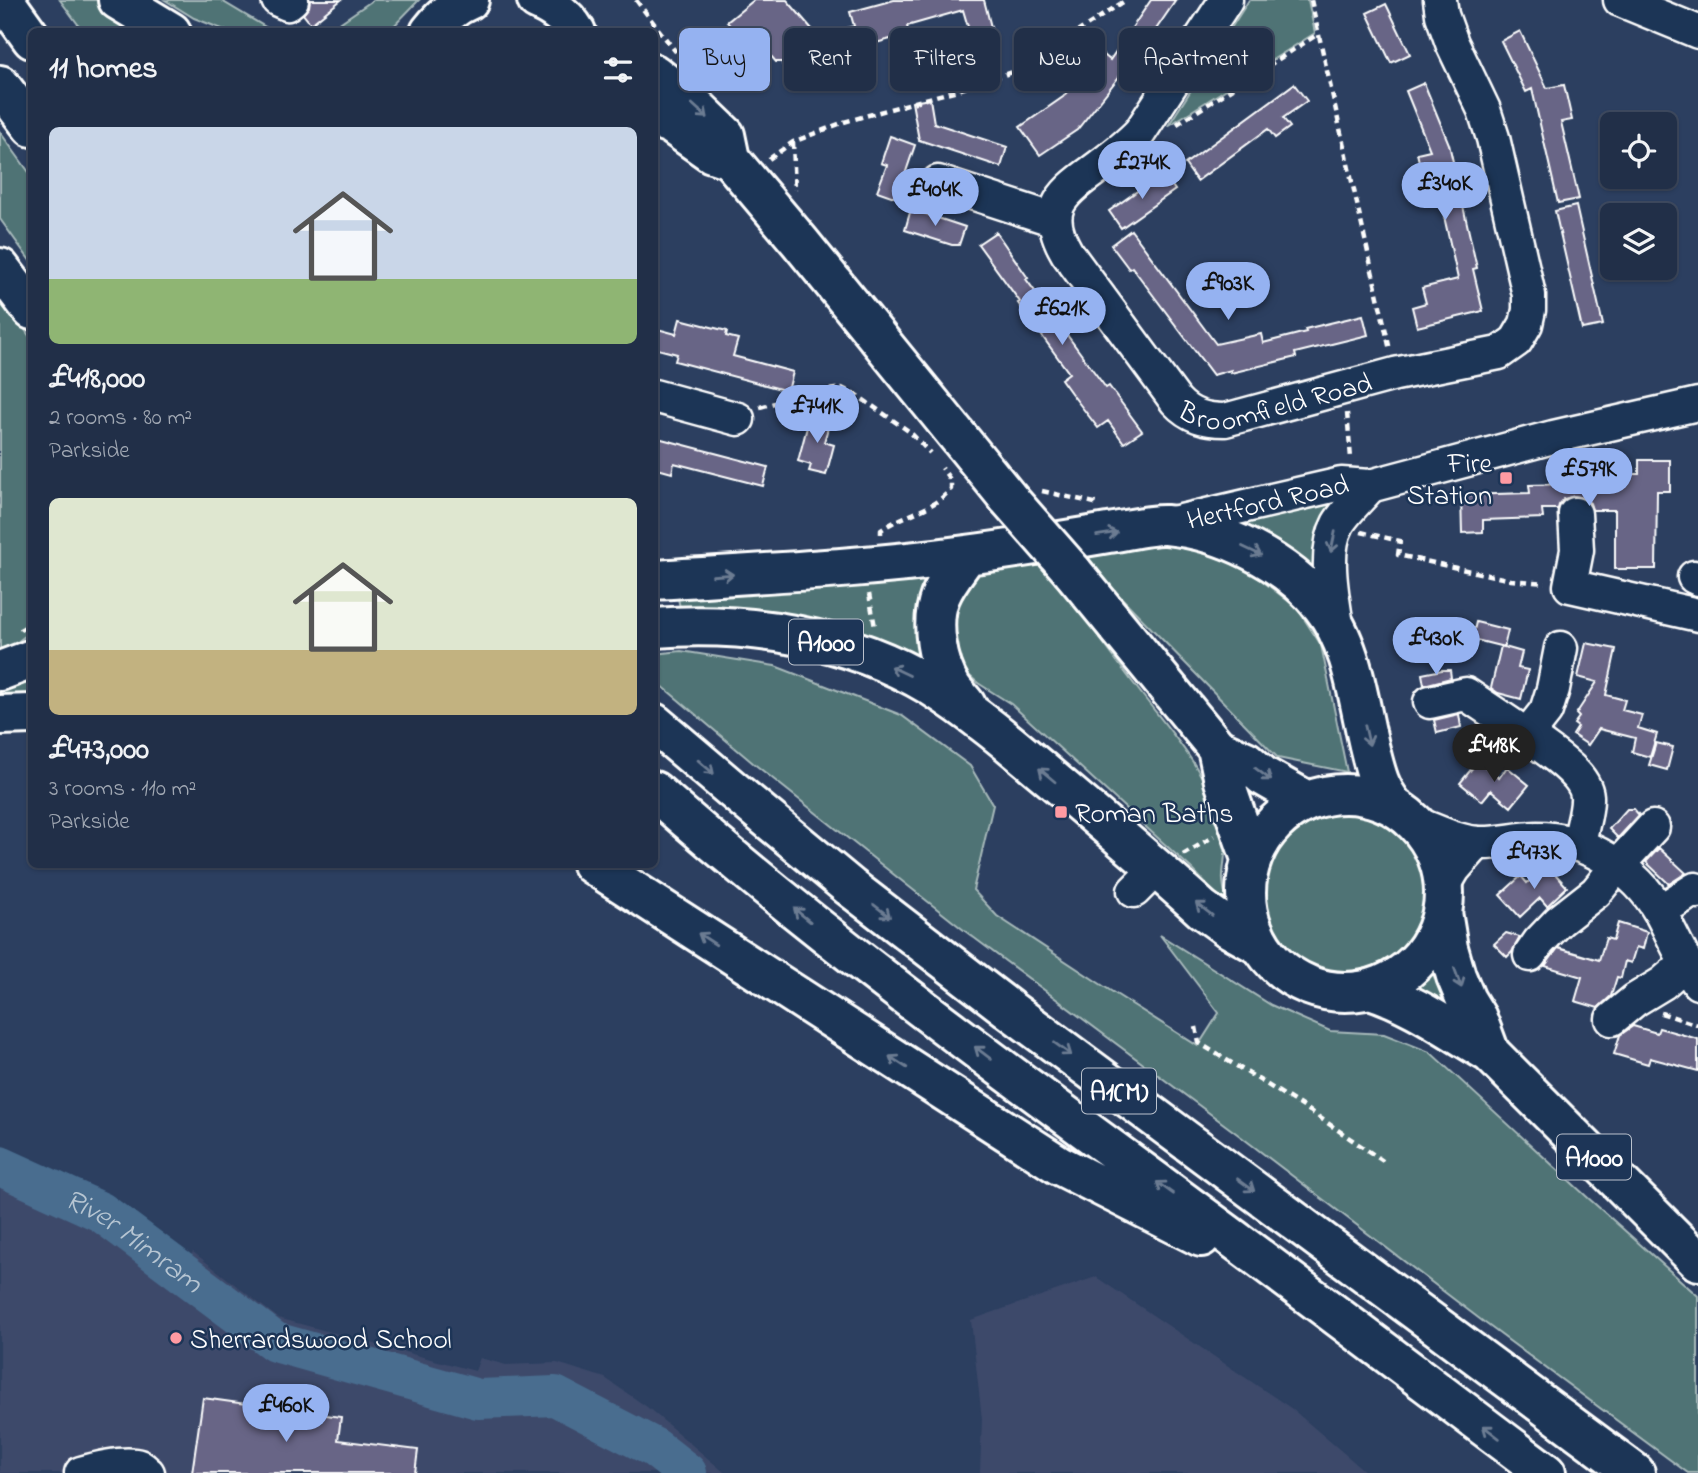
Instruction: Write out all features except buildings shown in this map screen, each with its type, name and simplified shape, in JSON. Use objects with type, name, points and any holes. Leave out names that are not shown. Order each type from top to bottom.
[{"type":"main road","points":[[4,0],[28,33]]},
{"type":"main road","points":[[118,0],[165,28]]},
{"type":"main road","points":[[658,77],[697,108],[725,135],[835,285],[1023,494],[1072,571],[1217,748],[1246,761],[1263,775],[1307,801]]},
{"type":"main road","points":[[0,85],[28,122]]},
{"type":"main road","points":[[658,119],[671,124],[712,153],[746,161]]},
{"type":"main road","points":[[0,268],[28,305]]},
{"type":"main road","points":[[658,580],[863,566],[967,555],[1164,525],[1213,535],[1260,554],[1280,566],[1324,608],[1349,661],[1380,784],[1405,814],[1436,853],[1443,899],[1433,938],[1417,961],[1396,978],[1370,989],[1329,991],[1308,985],[1282,969],[1261,946],[1247,909],[1247,875],[1251,859],[1262,838],[1290,811],[1323,795],[1346,793],[1370,796],[1405,814]]},
{"type":"main road","name":"A1000","points":[[967,555],[940,597],[934,629],[945,674],[952,688],[979,720]]},
{"type":"main road","name":"A1000","points":[[658,628],[682,626],[782,632],[822,641],[903,671],[950,698],[979,720],[1045,773],[1202,909],[1261,946]]},
{"type":"main road","points":[[0,671],[28,660]]},
{"type":"main road","points":[[0,715],[28,714]]},
{"type":"main road","name":"A1(M)","points":[[658,726],[850,887],[1635,1473]]},
{"type":"main road","points":[[1217,748],[1224,781],[1251,859]]},
{"type":"main road","name":"A1(M)","points":[[658,794],[806,918],[1087,1132],[1546,1473]]},
{"type":"main road","points":[[598,868],[1059,1165],[1299,1287]]},
{"type":"main road","name":"A1000","points":[[1443,899],[1448,948],[1456,976],[1477,1018],[1490,1053]]},
{"type":"main road","name":"A1000","points":[[1370,989],[1421,1010],[1490,1053],[1698,1261]]},
{"type":"street","points":[[278,0],[287,5],[292,0]]},
{"type":"street","points":[[939,182],[1055,220],[1059,201],[1071,187],[1127,146],[1140,132],[1226,0]]},
{"type":"street","name":"Broomfield Road","points":[[1055,220],[1060,240],[1068,253],[1175,401],[1189,413],[1209,420],[1225,420],[1395,374],[1499,353],[1516,341],[1526,324],[1529,295],[1493,138],[1484,110],[1452,43],[1442,15],[1440,0]]},
{"type":"street","points":[[1620,0],[1698,32]]},
{"type":"street","points":[[658,397],[738,419]]},
{"type":"street","name":"Hertford Road","points":[[1164,525],[1341,484],[1370,486],[1553,437],[1698,404]]},
{"type":"street","name":"Hertford Road","points":[[1338,633],[1330,552],[1340,521],[1370,486]]},
{"type":"street","points":[[1575,514],[1577,550],[1570,586],[1698,615]]},
{"type":"street","points":[[1527,735],[1546,711],[1561,648]]},
{"type":"street","points":[[1430,702],[1466,694],[1527,735],[1577,774],[1587,795],[1578,844]]},
{"type":"street","points":[[1405,814],[1452,837],[1478,843],[1535,838],[1578,844],[1601,854],[1639,885],[1660,911],[1693,975],[1672,975],[1612,1019]]},
{"type":"street","points":[[1530,955],[1559,921],[1596,892],[1653,827]]},
{"type":"street","points":[[1443,899],[1454,869],[1478,843]]},
{"type":"street","points":[[1660,911],[1695,889],[1698,892]]},
{"type":"street","points":[[82,1473],[128,1464],[138,1465],[148,1473]]},
{"type":"path","points":[[746,161],[844,122],[975,85],[1021,69],[1126,0]]},
{"type":"path","points":[[1311,0],[1395,374]]},
{"type":"path","points":[[1140,132],[1152,140],[1318,34]]},
{"type":"path","points":[[793,142],[795,193]]},
{"type":"path","points":[[738,419],[752,410],[842,388],[866,401],[909,432],[931,454]]},
{"type":"path","points":[[1342,461],[1351,458],[1347,405]]},
{"type":"path","points":[[881,538],[881,530],[921,512],[944,498],[951,489],[951,481],[937,462]]},
{"type":"path","points":[[1023,494],[1110,508]]},
{"type":"path","points":[[1340,521],[1364,533],[1400,541],[1398,555],[1511,580],[1570,586]]},
{"type":"path","points":[[1157,872],[1224,830]]},
{"type":"path","points":[[1196,1027],[1199,1043],[1310,1111],[1383,1161]]},
{"type":"shaded area","name":"Sherrardswood School","points":[[0,1184],[185,1264],[193,1252],[278,1318],[475,1371],[480,1358],[506,1365],[557,1363],[605,1378],[647,1407],[725,1473],[0,1473]]},
{"type":"shaded area","points":[[1096,1277],[1292,1409],[1367,1473],[980,1473],[982,1419],[971,1320]]},
{"type":"green space","points":[[60,0],[99,0],[126,23],[137,28],[81,28]]},
{"type":"green space","points":[[165,0],[220,0],[267,28],[219,28],[194,18]]},
{"type":"green space","points":[[373,0],[419,0],[392,28],[332,28]]},
{"type":"green space","points":[[1249,0],[1308,0],[1315,33],[1273,60],[1273,28],[1231,28]]},
{"type":"green space","points":[[1190,91],[1223,91],[1168,126]]},
{"type":"green space","points":[[0,132],[28,171],[28,258],[0,219]]},
{"type":"green space","points":[[0,294],[28,334],[28,633],[0,654]]},
{"type":"green space","points":[[1341,494],[1320,580],[1218,522]]},
{"type":"green space","points":[[1152,542],[1209,551],[1260,579],[1297,608],[1321,645],[1347,772],[1278,758],[1113,589],[1085,553]]},
{"type":"green space","points":[[1035,560],[1074,605],[1174,735],[1208,788],[1224,834],[1223,879],[1228,907],[1193,870],[1011,704],[978,683],[957,665],[947,624],[972,573]]},
{"type":"green space","points":[[946,571],[937,670],[681,612],[677,594]]},
{"type":"green space","points":[[681,651],[775,666],[901,715],[970,766],[993,805],[973,890],[997,916],[1198,1046],[1219,1013],[1160,935],[1271,1005],[1330,1031],[1384,1034],[1430,1052],[1698,1296],[1698,1473],[1688,1473],[1485,1323],[965,931],[753,763],[658,683],[658,654]]},
{"type":"green space","points":[[28,673],[28,694],[0,697],[0,684]]},
{"type":"green space","points":[[1343,809],[1375,816],[1402,833],[1419,860],[1426,892],[1419,924],[1402,951],[1375,968],[1343,975],[1311,968],[1284,951],[1267,924],[1260,892],[1267,860],[1284,833],[1311,816]]},
{"type":"green space","points":[[1435,958],[1454,1008],[1407,986],[1429,968]]},
{"type":"waterway","name":"River Mimram","points":[[0,1166],[101,1212],[275,1342],[478,1399],[555,1396],[655,1448],[687,1473]]},
{"type":"place","name":"Fire Station","points":[[1506,478]]},
{"type":"place","name":"Roman Baths","points":[[1061,812]]},
{"type":"place","name":"Sherrardswood School","points":[[176,1338]]}]
